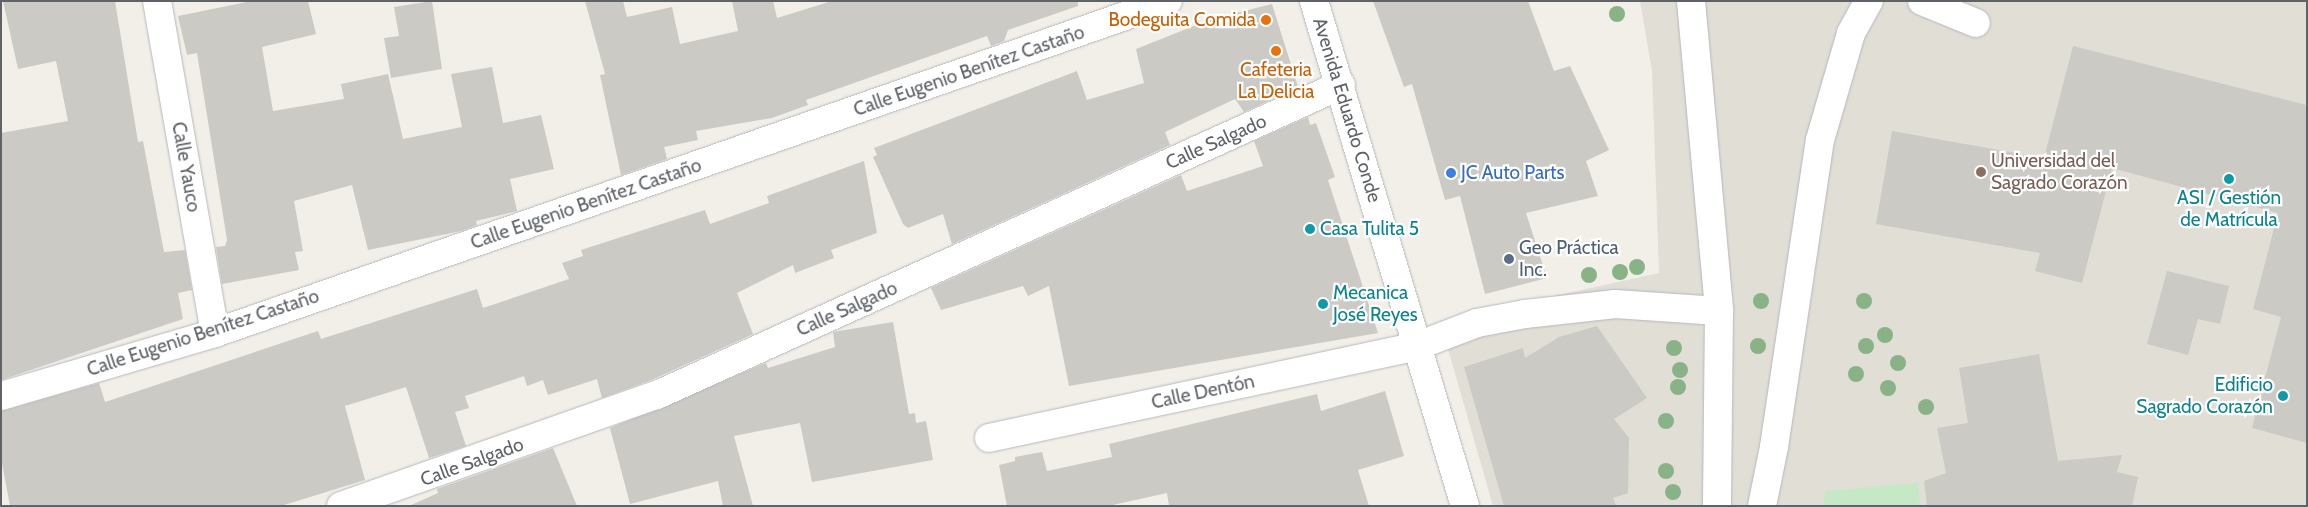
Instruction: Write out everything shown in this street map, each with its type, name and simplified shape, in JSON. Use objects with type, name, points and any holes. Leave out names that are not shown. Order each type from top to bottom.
[{"type":"street","name":"Calle Yauco","points":[[157,1],[215,333]]},
{"type":"street","name":"Calle Eugenio Benítez Castaño","points":[[1,396],[215,333],[1168,1]]},
{"type":"street","name":"Avenida Eduardo Conde","points":[[1314,1],[1341,85],[1465,506]]},
{"type":"street","points":[[1691,1],[1719,311],[1717,506]]},
{"type":"street","points":[[1762,506],[1774,447],[1820,140],[1851,32],[1869,1]]},
{"type":"street","points":[[1922,1],[1976,23]]},
{"type":"street","name":"Calle Salgado","points":[[341,506],[658,395],[1341,85]]},
{"type":"street","name":"Calle Dentón","points":[[990,438],[1417,346],[1477,323],[1525,314],[1615,304],[1719,311]]},
{"type":"shaded area","name":"Universidad del Sagrado Corazón","points":[[1640,1],[2307,1],[2307,506],[1493,506],[1440,321],[1659,273],[1652,71]]},
{"type":"green space","points":[[1918,483],[1920,506],[1824,506],[1825,491]]},
{"type":"building","points":[[3,1],[115,1],[138,142],[143,141],[164,252],[185,250],[192,290],[178,293],[183,319],[1,380],[1,133],[68,121],[56,61],[18,69]]},
{"type":"building","points":[[252,1],[308,1],[316,34],[262,47],[273,111],[344,99],[341,84],[388,74],[403,139],[462,127],[451,74],[492,67],[503,123],[541,115],[554,169],[510,179],[517,211],[476,221],[477,225],[461,231],[368,250],[352,185],[294,201],[303,251],[295,252],[299,270],[222,284],[216,247],[225,246],[227,240],[197,53],[187,55],[178,16]]},
{"type":"building","points":[[432,1],[442,69],[391,78],[384,38],[399,36],[394,7]]},
{"type":"building","points":[[585,1],[623,1],[627,17],[672,7],[680,44],[738,31],[732,1],[773,1],[777,18],[832,1],[1078,1],[1078,6],[1008,30],[1004,41],[991,46],[987,36],[806,100],[808,105],[772,118],[696,131],[698,140],[664,147],[667,159],[621,175],[600,75],[605,74]]},
{"type":"building","points":[[1373,1],[1528,1],[1554,71],[1570,66],[1609,150],[1586,161],[1598,196],[1526,213],[1547,278],[1485,294],[1460,196],[1445,200],[1412,84],[1404,87]]},
{"type":"building","points":[[1272,4],[1298,87],[1244,112],[1235,99],[1165,132],[1170,145],[952,244],[943,214],[908,228],[903,224],[873,157],[877,155],[874,148],[1077,71],[1087,100],[1144,83],[1136,49],[1209,20]]},
{"type":"building","name":"ASI / Gestión de Matrícula","points":[[2073,46],[2307,105],[2307,443],[2252,428],[2281,317],[2253,309],[2278,213],[2112,168],[2082,283],[2035,271],[2040,253],[1876,224],[1892,131],[2044,158]]},
{"type":"building","points":[[1308,117],[1310,125],[1316,123],[1335,177],[1328,180],[1378,333],[1069,386],[1049,286],[1028,296],[1023,286],[941,310],[931,288],[1181,175],[1187,191],[1263,166],[1254,141]]},
{"type":"building","points":[[864,161],[877,233],[831,250],[834,258],[795,273],[793,265],[737,293],[753,334],[651,380],[602,398],[597,379],[548,395],[543,380],[527,386],[524,376],[465,396],[469,408],[455,412],[466,446],[429,458],[406,387],[345,406],[365,480],[281,506],[10,506],[1,458],[1,411],[99,383],[105,402],[318,331],[321,339],[477,289],[483,308],[569,279],[562,263],[583,256],[581,250],[705,210],[710,224],[769,203],[767,196]]},
{"type":"building","points":[[2167,271],[2229,286],[2220,324],[2198,319],[2188,355],[2147,344]]},
{"type":"building","points":[[893,322],[909,414],[915,413],[916,423],[926,421],[933,460],[812,482],[800,423],[734,436],[753,506],[723,506],[718,481],[630,504],[610,428],[766,363],[768,368],[835,347],[833,332]]},
{"type":"building","points":[[1597,326],[1647,398],[1614,419],[1629,438],[1628,493],[1613,498],[1616,506],[1504,506],[1464,367],[1523,348],[1525,358],[1559,337]]},
{"type":"building","points":[[2039,354],[2058,461],[2122,455],[2117,472],[2138,477],[2132,506],[1927,506],[1924,481],[1946,473],[1937,428],[1968,423],[1959,368]]},
{"type":"building","points":[[1385,391],[1404,456],[1358,470],[1369,506],[1169,506],[1167,493],[1108,506],[1007,506],[999,465],[1015,461],[1015,457],[1042,452],[1047,471],[1112,457],[1109,444],[1317,394],[1321,411]]},
{"type":"building","points":[[553,448],[577,506],[409,506],[438,493],[437,489]]},
{"type":"place","name":"Bodeguita Comida","points":[[1266,20]]},
{"type":"place","name":"Cafeteria La Delicia","points":[[1276,51]]},
{"type":"place","name":"Universidad del Sagrado Corazón","points":[[1981,172]]},
{"type":"place","name":"JC Auto Parts","points":[[1451,173]]},
{"type":"place","name":"ASI / Gestión de Matrícula","points":[[2229,179]]},
{"type":"place","name":"Casa Tulita 5","points":[[1310,229]]},
{"type":"place","name":"Geo Práctica Inc.","points":[[1509,259]]},
{"type":"place","name":"Mecanica José Reyes","points":[[1323,304]]},
{"type":"place","name":"Edificio Sagrado Corazón","points":[[2283,396]]}]
